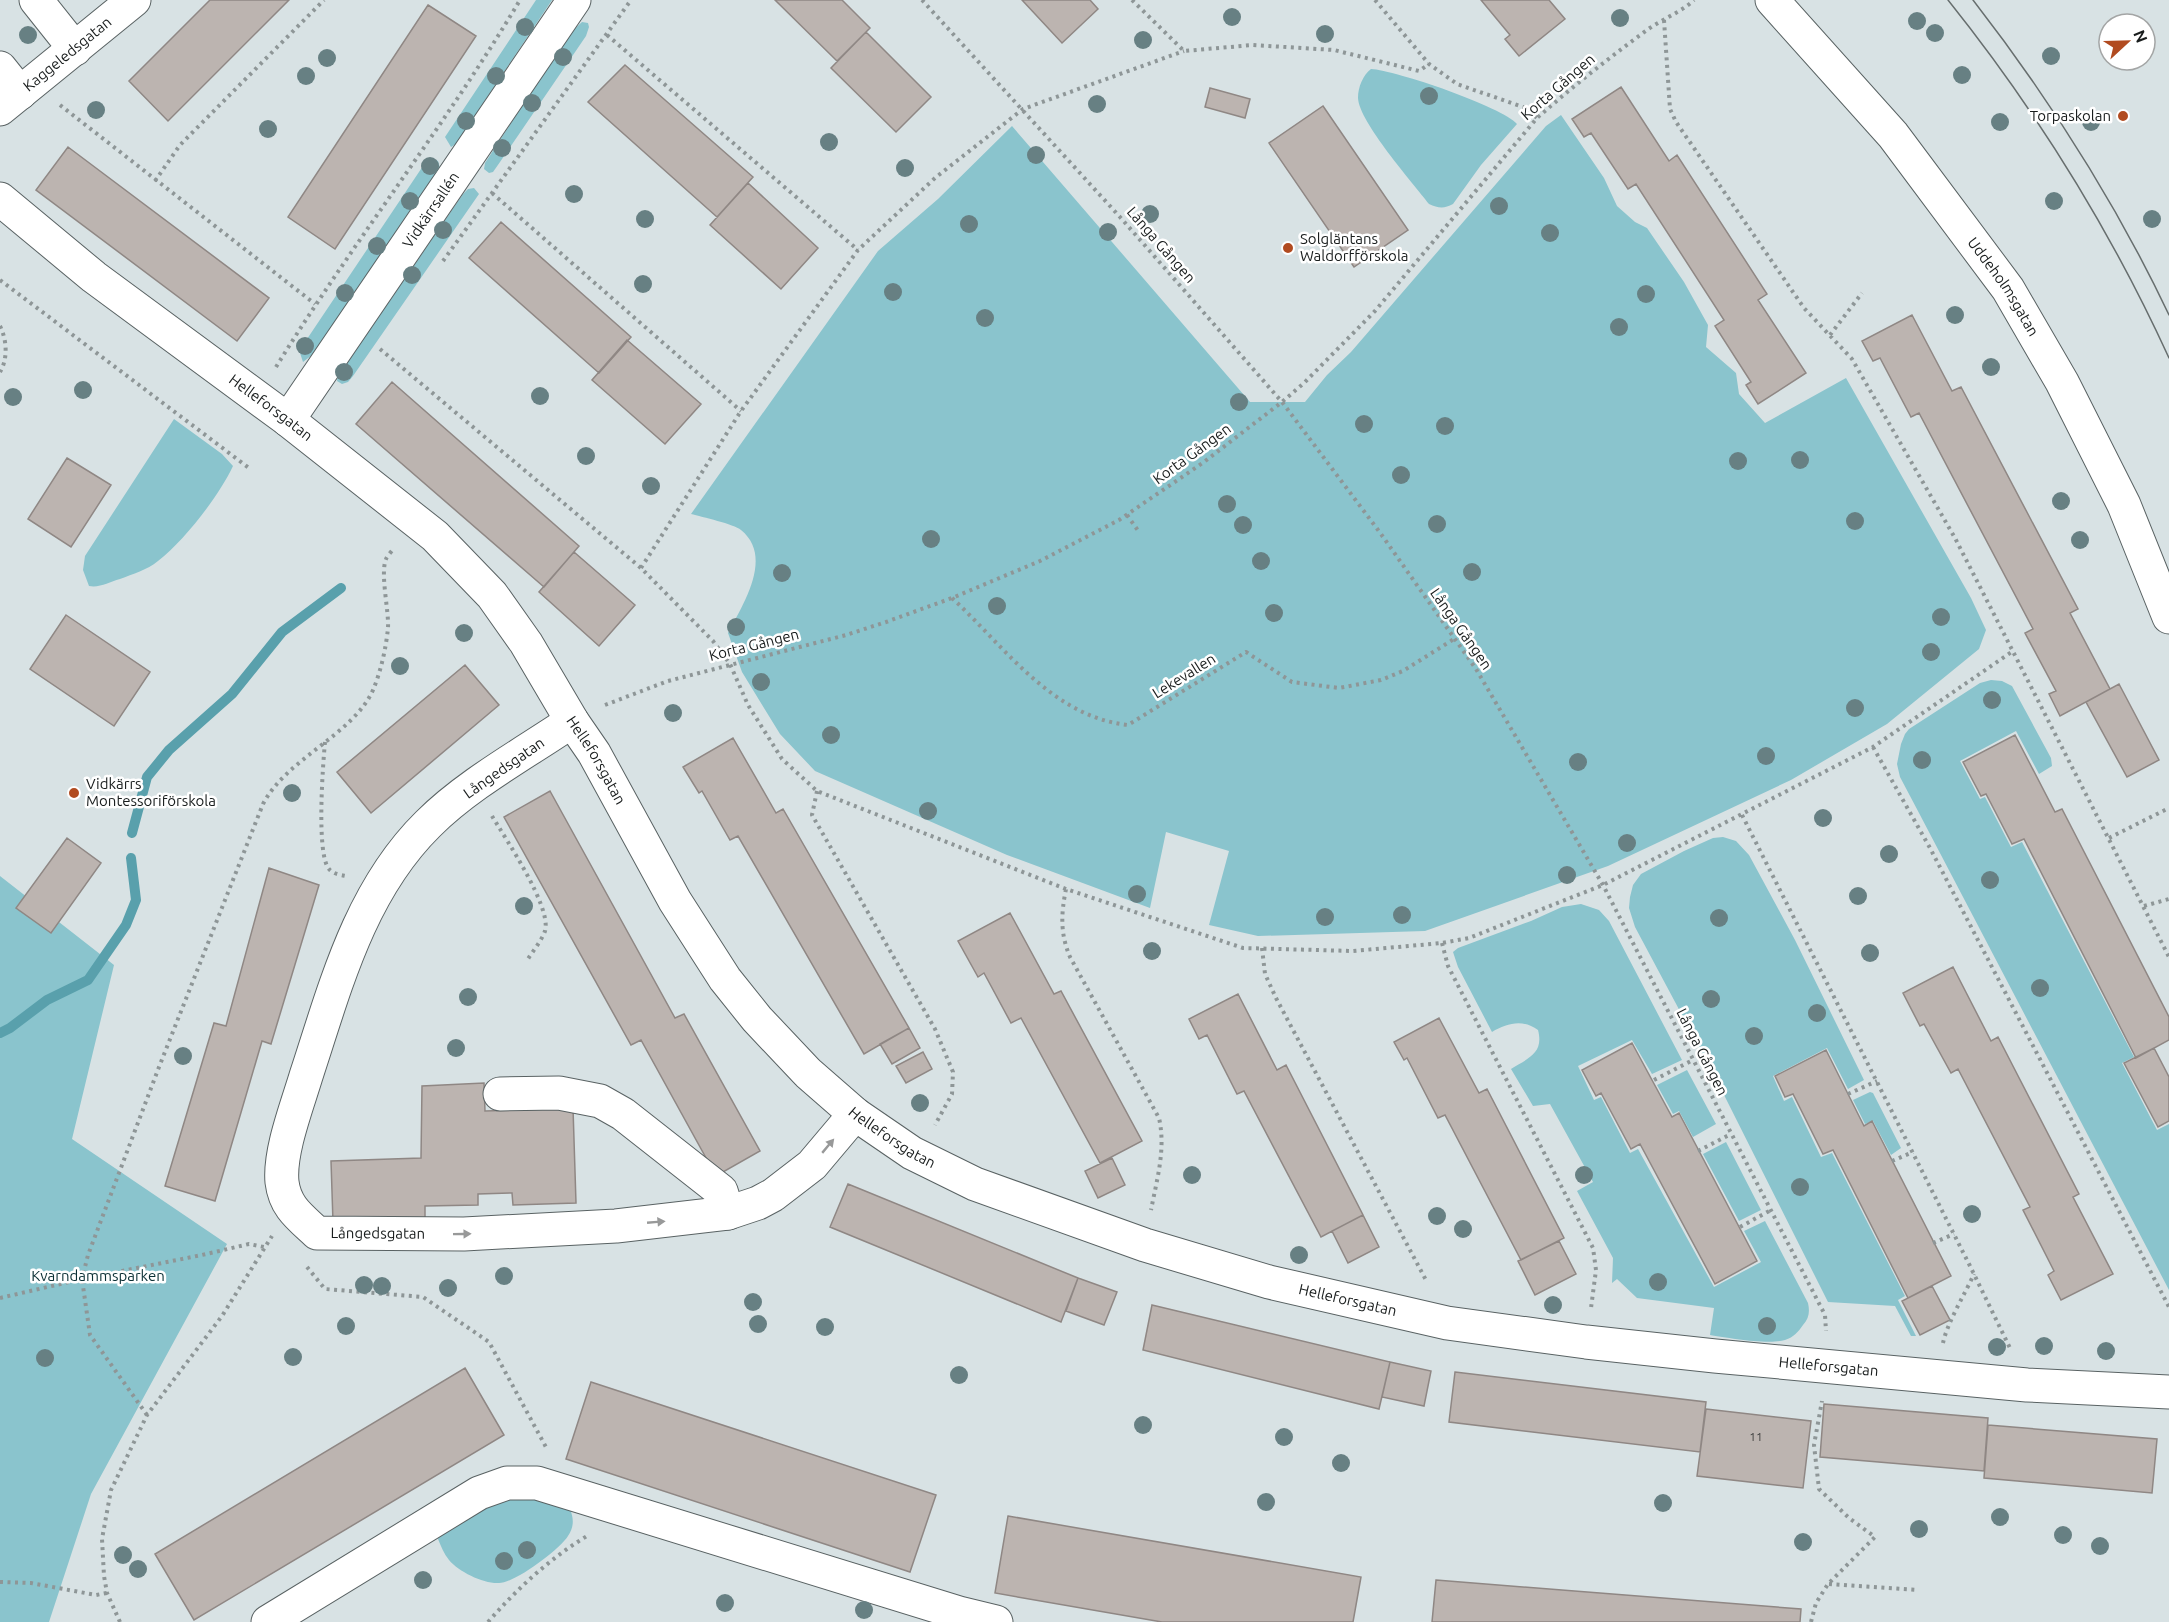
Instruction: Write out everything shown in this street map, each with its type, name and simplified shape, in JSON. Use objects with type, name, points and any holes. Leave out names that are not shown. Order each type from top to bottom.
[{"type":"street","points":[[36,0],[75,49]]},
{"type":"street","name":"Kaggeledsgatan","points":[[10,101],[134,0]]},
{"type":"street","name":"Vidkärrsallén","points":[[288,420],[574,0]]},
{"type":"street","name":"Uddeholmsgatan","points":[[1772,0],[1893,135],[2008,289],[2062,382],[2124,505],[2169,617]]},
{"type":"street","points":[[0,68],[10,101]]},
{"type":"street","name":"Helleforsgatan","points":[[0,199],[94,277],[288,420],[435,536],[492,595],[526,643],[572,721],[594,753],[675,901],[725,979],[757,1019],[808,1073],[855,1114],[912,1154],[975,1184],[1145,1245],[1269,1282],[1447,1323],[1586,1342],[1829,1367],[2027,1385],[2169,1392]]},
{"type":"street","name":"Långedsgatan","points":[[572,721],[481,782],[428,824],[405,851],[375,895],[346,954],[295,1112],[282,1167],[287,1197],[317,1233],[464,1234],[616,1226],[728,1213],[765,1199],[812,1165],[855,1114]]},
{"type":"street","points":[[500,1094],[559,1093],[600,1101],[623,1114],[721,1191],[728,1213]]},
{"type":"street","points":[[268,1622],[479,1493],[507,1483],[537,1483],[959,1613],[996,1622]]},
{"type":"path","points":[[155,181],[180,145],[324,0]]},
{"type":"path","points":[[273,372],[315,304],[492,47],[520,0]]},
{"type":"path","points":[[439,266],[631,0]]},
{"type":"path","name":"Långa Gången","points":[[922,0],[1023,109],[1282,402],[1381,534],[1476,669],[1603,885],[1825,1315],[1829,1367],[1814,1444],[1818,1490],[1849,1518],[1875,1537],[1828,1584]]},
{"type":"path","points":[[1132,0],[1184,51]]},
{"type":"path","points":[[1375,0],[1429,64],[1457,84],[1523,107],[1537,118]]},
{"type":"path","name":"Korta Gången","points":[[572,721],[622,697],[659,684],[846,635],[952,598],[1040,561],[1127,515],[1204,462],[1282,402],[1376,311],[1537,118],[1611,57],[1650,28],[1695,0]]},
{"type":"path","points":[[1664,20],[1670,109],[1676,122],[1804,308],[1852,359],[1955,538],[2169,957]]},
{"type":"path","points":[[607,35],[858,250]]},
{"type":"path","points":[[641,568],[741,411],[858,250],[935,178],[1023,109],[1184,51],[1253,45],[1334,50],[1419,71],[1429,64]]},
{"type":"path","points":[[54,100],[315,304]]},
{"type":"path","points":[[492,193],[741,411]]},
{"type":"path","points":[[0,280],[249,468]]},
{"type":"path","points":[[1830,335],[1862,293]]},
{"type":"path","points":[[0,326],[6,352],[0,372]]},
{"type":"path","points":[[386,340],[379,349],[641,568],[713,641],[730,664],[748,705],[782,759],[817,791],[1066,889],[1243,948],[1353,951],[1442,943],[1470,938],[1603,885],[1872,747],[2013,651]]},
{"type":"path","points":[[1127,515],[1139,532]]},
{"type":"path","points":[[147,1415],[90,1335],[82,1279],[88,1255],[159,1067],[263,804],[271,789],[364,707],[373,689],[385,649],[388,626],[386,559],[415,520]]},
{"type":"path","name":"Lekevallen","points":[[952,598],[981,624],[1030,676],[1058,697],[1091,716],[1128,725],[1246,652],[1292,682],[1339,688],[1381,680],[1403,671],[1454,639]]},
{"type":"path","points":[[325,742],[320,803],[326,863],[332,872],[349,877],[375,895]]},
{"type":"path","points":[[1872,747],[1930,848],[2169,1307]]},
{"type":"path","points":[[817,791],[812,815],[935,1029],[953,1072],[952,1094],[932,1131]]},
{"type":"path","points":[[2109,838],[2169,808]]},
{"type":"path","points":[[488,809],[531,882],[543,909],[545,930],[528,959]]},
{"type":"path","points":[[1742,815],[1974,1273],[2012,1353]]},
{"type":"path","points":[[1066,889],[1061,926],[1067,950],[1159,1118],[1163,1153],[1149,1221]]},
{"type":"path","points":[[2144,906],[2169,899]]},
{"type":"path","points":[[1442,943],[1448,966],[1593,1248],[1596,1270],[1590,1317]]},
{"type":"path","points":[[1262,948],[1265,974],[1276,998],[1429,1285]]},
{"type":"path","points":[[1654,1080],[1693,1060]]},
{"type":"path","points":[[1848,1094],[1877,1081]]},
{"type":"path","points":[[1698,1151],[1731,1134]]},
{"type":"path","points":[[1892,1161],[1912,1152]]},
{"type":"path","points":[[120,1622],[107,1593],[104,1576],[102,1539],[111,1490],[147,1415],[222,1316],[264,1247],[287,1197]]},
{"type":"path","points":[[1740,1227],[1771,1210]]},
{"type":"path","points":[[1933,1243],[1954,1234]]},
{"type":"path","points":[[0,1298],[249,1244],[264,1247]]},
{"type":"path","points":[[304,1263],[325,1289],[423,1297],[489,1342],[553,1459],[568,1492]]},
{"type":"path","points":[[1937,1377],[1946,1330],[1954,1318],[1974,1273]]},
{"type":"path","points":[[488,1622],[522,1586],[562,1551],[607,1524],[619,1520],[624,1510]]},
{"type":"path","points":[[0,1582],[30,1583],[96,1595],[107,1593]]},
{"type":"path","points":[[1811,1622],[1816,1603],[1828,1584],[1918,1590]]},
{"type":"green space","points":[[536,0],[552,0],[456,144],[451,147],[445,137]]},
{"type":"green space","points":[[582,22],[588,23],[586,36],[493,172],[489,173],[484,169],[485,163],[570,33]]},
{"type":"green space","points":[[1371,69],[1448,90],[1492,108],[1517,124],[1481,165],[1453,204],[1441,207],[1429,204],[1367,122],[1358,94],[1363,78]]},
{"type":"green space","points":[[1561,115],[1604,178],[1617,206],[1635,222],[1647,228],[1684,282],[1708,325],[1706,347],[1736,373],[1739,394],[1765,423],[1846,378],[1971,598],[1986,630],[1979,649],[1887,724],[1791,780],[1608,866],[1425,931],[1258,936],[1209,925],[1229,851],[1166,832],[1150,908],[1007,855],[815,771],[780,734],[742,672],[728,633],[752,581],[755,553],[751,541],[737,528],[691,514],[878,251],[938,199],[1012,126],[1250,402],[1305,402],[1546,126]]},
{"type":"green space","points":[[433,159],[438,161],[440,168],[312,355],[303,362],[300,353],[303,345],[423,166]]},
{"type":"green space","points":[[474,188],[479,194],[353,376],[348,382],[342,384],[337,381],[338,376],[463,194],[468,189]]},
{"type":"green space","points":[[174,419],[222,454],[233,466],[227,478],[200,517],[179,542],[158,561],[120,579],[89,586],[83,570],[85,556]]},
{"type":"green space","points":[[1991,680],[2002,681],[2012,686],[2051,758],[2052,766],[2039,774],[2016,731],[1960,761],[1980,799],[1985,797],[2011,847],[2022,842],[2134,1057],[2122,1063],[2157,1130],[2169,1124],[2169,1290],[1900,777],[1897,764],[1901,744],[1909,729],[1980,683]]},
{"type":"green space","points":[[1723,837],[1736,841],[1749,855],[1795,940],[1864,1080],[1848,1089],[1827,1048],[1773,1076],[1784,1101],[1792,1097],[1821,1157],[1832,1153],[1905,1296],[1898,1300],[1916,1336],[1911,1336],[1895,1306],[1828,1302],[1713,1073],[1635,927],[1629,908],[1630,897],[1633,885],[1641,874],[1684,851],[1713,838]]},
{"type":"green space","name":"Kvarndammsparken","points":[[0,876],[114,965],[72,1139],[227,1244],[91,1494],[49,1622],[0,1622]]},
{"type":"green space","points":[[1581,904],[1599,910],[1609,921],[1682,1060],[1652,1074],[1632,1040],[1578,1066],[1594,1100],[1601,1097],[1630,1153],[1638,1149],[1714,1287],[1761,1262],[1744,1231],[1765,1221],[1808,1303],[1807,1320],[1788,1339],[1759,1341],[1710,1335],[1714,1308],[1637,1298],[1617,1279],[1612,1283],[1613,1258],[1577,1191],[1593,1182],[1550,1104],[1533,1106],[1511,1069],[1537,1050],[1538,1030],[1527,1024],[1515,1023],[1492,1032],[1458,967],[1453,952],[1458,948],[1562,907]]},
{"type":"green space","points":[[1687,1070],[1716,1124],[1693,1137],[1679,1111],[1673,1114],[1657,1085]]},
{"type":"green space","points":[[1870,1092],[1873,1093],[1901,1148],[1891,1155],[1873,1121],[1865,1124],[1853,1100]]},
{"type":"green space","points":[[1726,1142],[1761,1210],[1739,1221],[1703,1154]]},
{"type":"green space","points":[[528,1492],[570,1509],[573,1520],[571,1529],[556,1549],[515,1578],[499,1583],[486,1582],[472,1576],[449,1560],[438,1539],[440,1533],[503,1498]]},
{"type":"building","points":[[210,0],[289,0],[168,121],[129,81]]},
{"type":"building","points":[[775,0],[842,0],[870,28],[837,61]]},
{"type":"building","points":[[1022,0],[1090,0],[1098,9],[1062,43]]},
{"type":"building","points":[[1481,0],[1549,0],[1565,19],[1519,56],[1505,39],[1510,35]]},
{"type":"building","points":[[428,5],[476,36],[335,249],[288,217]]},
{"type":"building","points":[[866,32],[931,97],[896,132],[831,68]]},
{"type":"building","points":[[625,65],[753,177],[717,217],[588,102]]},
{"type":"building","points":[[1621,87],[1669,161],[1677,155],[1767,294],[1758,300],[1806,373],[1758,404],[1746,385],[1751,382],[1715,326],[1724,320],[1636,184],[1628,189],[1591,133],[1584,137],[1572,119]]},
{"type":"building","points":[[1210,88],[1250,99],[1245,118],[1205,107]]},
{"type":"building","points":[[1323,106],[1408,230],[1354,267],[1269,143]]},
{"type":"building","points":[[68,147],[269,298],[237,341],[36,190]]},
{"type":"building","points":[[748,183],[818,248],[781,289],[710,225]]},
{"type":"building","points":[[501,222],[631,337],[599,373],[469,258]]},
{"type":"building","points":[[1912,315],[1952,391],[1961,387],[2078,609],[2070,613],[2110,689],[2060,716],[2049,694],[2056,691],[2025,633],[2033,629],[1919,413],[1911,417],[1880,358],[1873,361],[1862,341]]},
{"type":"building","points":[[627,340],[701,404],[665,444],[592,380]]},
{"type":"building","points":[[392,382],[579,546],[544,587],[356,424]]},
{"type":"building","points":[[67,458],[111,485],[71,547],[28,519]]},
{"type":"building","points":[[574,552],[635,605],[599,646],[539,592]]},
{"type":"building","points":[[66,615],[150,672],[114,726],[30,669]]},
{"type":"building","points":[[465,665],[499,705],[371,813],[337,772]]},
{"type":"building","points":[[2119,684],[2159,760],[2127,777],[2086,702]]},
{"type":"building","points":[[2015,735],[2055,812],[2062,809],[2169,1017],[2169,1040],[2136,1058],[2024,839],[2012,844],[1986,794],[1981,796],[1963,762]]},
{"type":"building","points":[[733,738],[776,813],[783,809],[909,1028],[864,1054],[738,836],[730,840],[702,791],[699,793],[683,767]]},
{"type":"building","points":[[550,791],[675,1018],[684,1014],[760,1151],[716,1176],[641,1040],[631,1045],[504,817]]},
{"type":"building","points":[[67,838],[101,863],[51,933],[16,908]]},
{"type":"building","points":[[269,868],[319,885],[271,1044],[262,1041],[215,1201],[165,1186],[214,1023],[226,1026]]},
{"type":"building","points":[[1010,913],[1054,994],[1061,991],[1142,1141],[1100,1163],[1021,1018],[1011,1023],[984,973],[978,977],[958,941]]},
{"type":"building","points":[[1953,967],[1991,1041],[1998,1037],[2079,1194],[2073,1197],[2113,1274],[2061,1300],[2048,1275],[2054,1271],[2023,1210],[2030,1207],[1958,1069],[1951,1073],[1924,1024],[1920,1026],[1903,993]]},
{"type":"building","points":[[1238,994],[1277,1070],[1286,1065],[1363,1215],[1321,1237],[1244,1091],[1237,1094],[1207,1035],[1199,1039],[1189,1019]]},
{"type":"building","points":[[1439,1018],[1479,1093],[1487,1089],[1564,1238],[1521,1260],[1445,1115],[1438,1118],[1407,1058],[1404,1060],[1394,1042]]},
{"type":"building","points":[[909,1028],[920,1048],[892,1064],[880,1044]]},
{"type":"building","points":[[1632,1043],[1672,1117],[1679,1113],[1757,1261],[1715,1284],[1640,1144],[1631,1149],[1601,1093],[1596,1096],[1582,1070]]},
{"type":"building","points":[[2154,1048],[2169,1077],[2169,1121],[2158,1127],[2124,1063]]},
{"type":"building","points":[[1826,1050],[1864,1126],[1872,1121],[1951,1276],[1908,1298],[1833,1150],[1823,1154],[1793,1094],[1785,1097],[1775,1076]]},
{"type":"building","points":[[923,1052],[932,1069],[906,1083],[896,1066]]},
{"type":"building","points":[[484,1083],[485,1111],[573,1108],[576,1203],[513,1205],[512,1193],[478,1194],[478,1205],[425,1206],[425,1219],[333,1222],[331,1161],[421,1158],[422,1086]]},
{"type":"building","points":[[1112,1158],[1125,1185],[1098,1198],[1085,1171]]},
{"type":"building","points":[[848,1184],[1078,1278],[1061,1322],[830,1227]]},
{"type":"building","points":[[1363,1215],[1379,1247],[1348,1263],[1332,1231]]},
{"type":"building","points":[[1559,1241],[1576,1274],[1535,1295],[1518,1261]]},
{"type":"building","points":[[1078,1278],[1117,1292],[1104,1325],[1066,1311]]},
{"type":"building","points":[[1932,1286],[1950,1320],[1920,1335],[1902,1301]]},
{"type":"building","points":[[1152,1305],[1390,1362],[1379,1409],[1143,1350]]},
{"type":"building","points":[[1390,1362],[1431,1371],[1424,1406],[1382,1397]]},
{"type":"building","points":[[465,1368],[504,1435],[194,1620],[155,1554]]},
{"type":"building","points":[[1455,1372],[1706,1402],[1700,1452],[1449,1422]]},
{"type":"building","points":[[591,1382],[936,1495],[910,1572],[566,1459]]},
{"type":"building","points":[[1824,1404],[1988,1418],[1984,1471],[1820,1457]]},
{"type":"building","points":[[1706,1409],[1811,1421],[1803,1488],[1697,1476]]},
{"type":"building","points":[[1988,1425],[2157,1439],[2152,1493],[1984,1478]]},
{"type":"building","points":[[1008,1516],[1361,1577],[1353,1622],[1162,1622],[995,1593]]},
{"type":"building","points":[[1436,1580],[1801,1609],[1800,1622],[1432,1622]]},
{"type":"waterway","points":[[132,833],[147,777],[169,750],[232,694],[282,632],[341,588]]},
{"type":"waterway","points":[[0,1033],[47,1000],[88,980],[126,925],[136,900],[131,858]]},
{"type":"tram line","points":[[1948,0],[2011,84],[2069,172],[2122,263],[2169,358]]},
{"type":"tram line","points":[[1973,0],[2028,75],[2080,152],[2127,232],[2169,315]]},
{"type":"place","name":"Torpaskolan","points":[[2123,116]]},
{"type":"place","name":"Solgläntans Waldorfförskola","points":[[1288,248]]},
{"type":"place","name":"Vidkärrs Montessoriförskola","points":[[74,793]]}]
